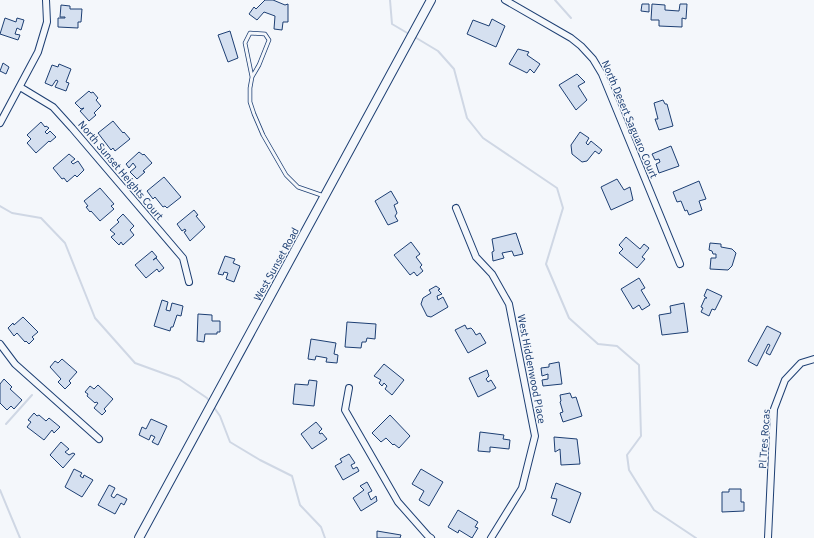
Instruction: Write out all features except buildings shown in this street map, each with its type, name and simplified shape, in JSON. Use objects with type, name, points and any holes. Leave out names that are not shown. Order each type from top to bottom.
[{"type":"street","points":[[0,123],[38,52],[47,22],[46,0]]},
{"type":"street","name":"West Sunset Road","points":[[139,538],[431,0]]},
{"type":"street","name":"North Desert Saguaro Court","points":[[505,0],[571,38],[594,59],[602,74],[680,264]]},
{"type":"street","name":"North Sunset Heights Court","points":[[20,87],[54,107],[63,117],[183,258],[189,282]]},
{"type":"street","name":"West Hiddenwood Place","points":[[456,208],[476,257],[492,274],[509,304],[535,436],[522,488],[491,538]]},
{"type":"street","points":[[0,344],[15,364],[99,439]]},
{"type":"street","name":"Pl Tres Rocas","points":[[768,538],[774,409],[784,380],[801,363],[814,359]]},
{"type":"street","points":[[349,388],[345,410],[398,502],[428,536],[432,538]]},
{"type":"lane","points":[[252,77],[259,66],[270,40],[265,34],[250,32],[245,43],[252,77],[250,102],[263,134],[286,175],[298,187],[325,197]]},
{"type":"waterway","points":[[390,0],[392,24],[409,34]]},
{"type":"waterway","points":[[555,0],[571,18]]},
{"type":"waterway","points":[[413,36],[438,51],[454,69],[467,118],[483,138],[557,188],[563,208],[546,264],[569,318],[598,344],[617,346],[639,365],[641,436],[627,455],[629,470],[654,510],[696,538]]},
{"type":"waterway","points":[[0,206],[12,213],[41,218],[65,243],[95,318],[135,363],[179,379],[207,398],[210,402]]},
{"type":"waterway","points":[[6,424],[32,395]]},
{"type":"waterway","points":[[213,406],[220,416],[230,442],[260,460],[292,476],[300,505],[321,527],[325,538]]},
{"type":"waterway","points":[[0,490],[20,538]]}]
